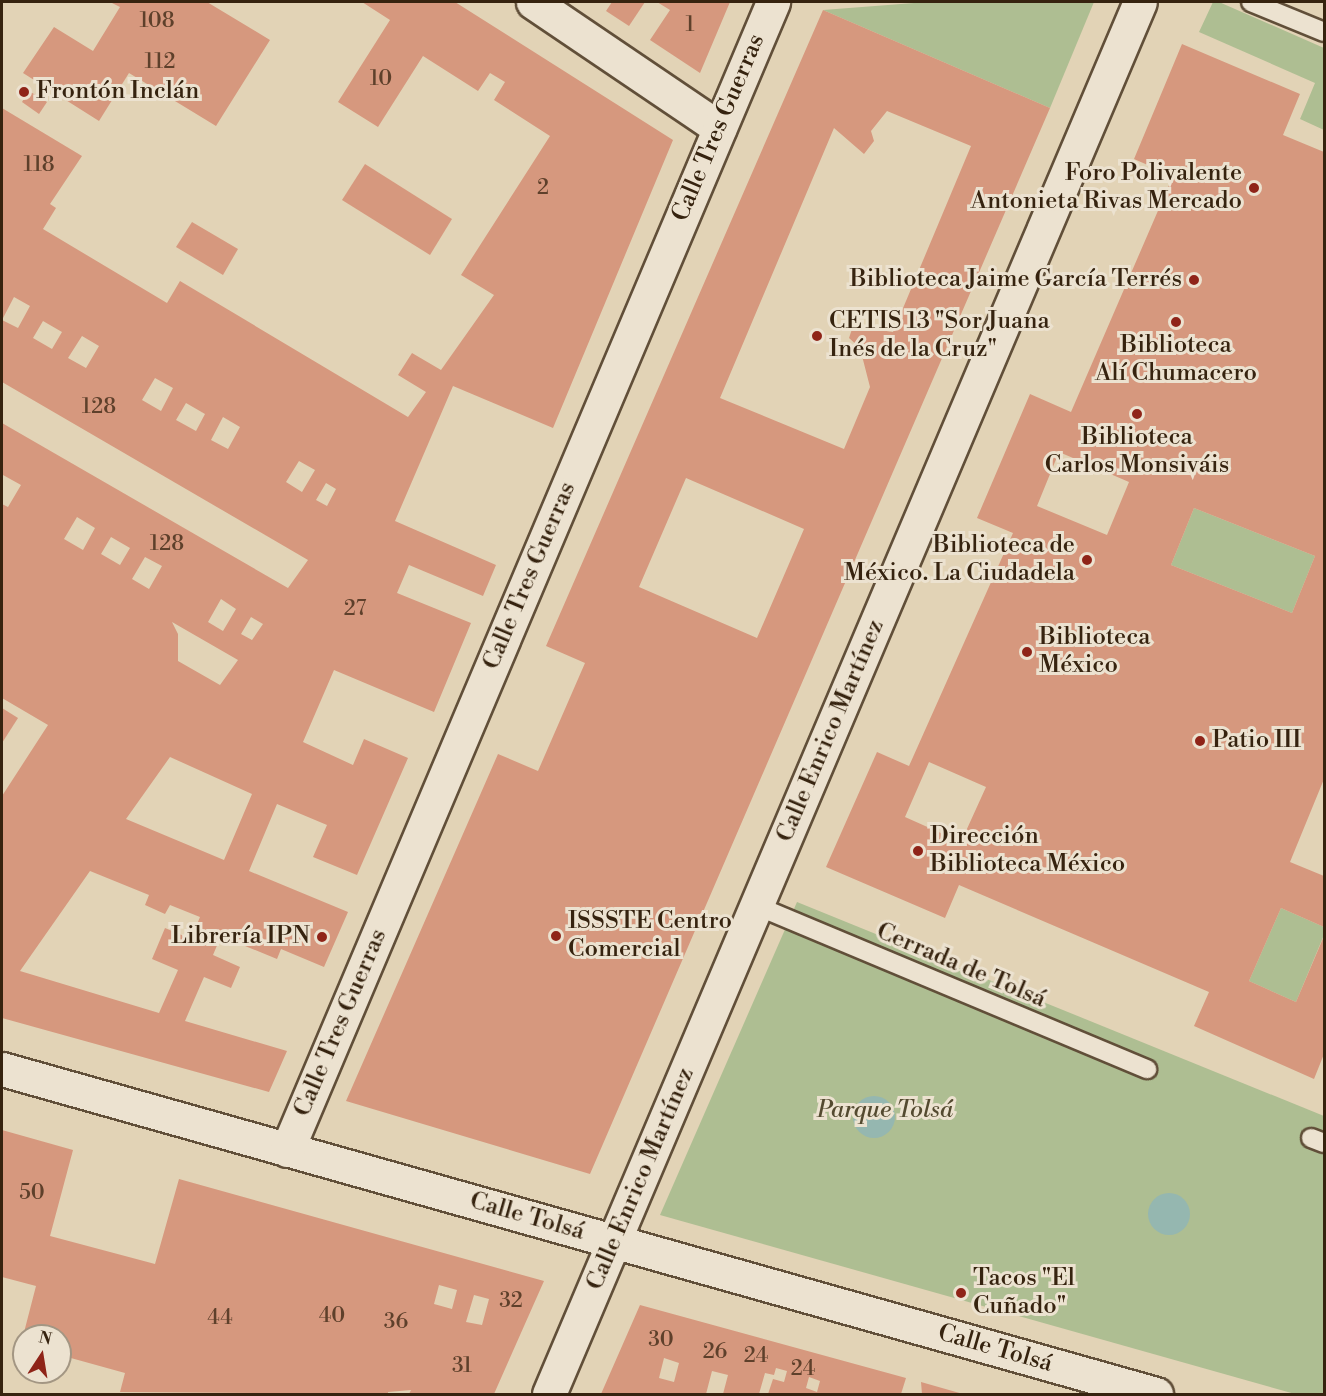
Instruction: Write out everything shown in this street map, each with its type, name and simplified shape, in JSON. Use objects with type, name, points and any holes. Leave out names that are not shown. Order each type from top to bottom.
[{"type":"street","points":[[533,2],[719,128]]},
{"type":"street","name":"Calle Tres Guerras","points":[[287,1150],[773,2]]},
{"type":"street","name":"Calle Enrico Martínez","points":[[549,1395],[1140,2]]},
{"type":"street","name":"Calle Tolsá","points":[[2,1069],[1156,1395]]},
{"type":"lane","points":[[1251,2],[1324,32]]},
{"type":"lane","name":"Cerrada de Tolsá","points":[[757,906],[1147,1069]]},
{"type":"green space","points":[[927,2],[1094,2],[1050,108],[823,10]]},
{"type":"green space","points":[[1213,2],[1219,2],[1324,48],[1324,130],[1300,119],[1315,83],[1199,32]]},
{"type":"green space","points":[[1194,508],[1315,556],[1292,613],[1171,565]]},
{"type":"green space","name":"Parque Tolsá","points":[[797,902],[1324,1116],[1324,1394],[1295,1394],[660,1215]]},
{"type":"green space","points":[[1281,908],[1324,927],[1324,935],[1296,1002],[1249,981]]},
{"type":"water","points":[[874,1096],[889,1102],[895,1117],[889,1132],[874,1138],[859,1132],[853,1117],[859,1102]]},
{"type":"water","points":[[1169,1193],[1184,1199],[1190,1214],[1184,1229],[1169,1235],[1154,1229],[1148,1214],[1154,1199]]},
{"type":"building","points":[[110,2],[207,2],[270,40],[216,126],[129,73],[99,121],[23,73],[54,27],[93,51],[120,7]]},
{"type":"building","points":[[362,2],[455,2],[673,140],[553,428],[453,386],[395,521],[496,565],[483,596],[409,565],[397,593],[471,623],[434,712],[334,670],[303,742],[353,765],[364,739],[408,758],[357,875],[313,857],[327,825],[277,804],[249,871],[348,912],[324,967],[281,949],[277,959],[221,936],[213,955],[240,967],[231,988],[204,977],[185,1021],[287,1051],[269,1092],[2,1018],[2,796],[48,725],[2,698],[2,504],[8,507],[21,485],[3,475],[2,478],[2,423],[288,588],[308,560],[2,382],[2,320],[2,108],[82,156],[50,204],[56,208],[43,229],[167,303],[180,281],[408,417],[426,392],[398,375],[412,353],[441,370],[494,295],[461,275],[550,136],[494,100],[505,82],[490,73],[478,91],[423,56],[378,127],[338,102],[390,20]],"holes":[[[14,297],[30,306],[18,328],[2,320]],[[43,321],[62,332],[52,349],[33,338]],[[82,336],[99,346],[86,368],[68,358]],[[155,378],[173,388],[161,411],[142,400]],[[186,403],[205,414],[196,431],[176,420]],[[223,417],[240,427],[228,449],[211,440]],[[299,461],[315,470],[302,492],[286,482]],[[326,483],[336,489],[327,506],[316,500]],[[77,517],[95,528],[83,550],[64,539]],[[111,537],[130,548],[120,565],[101,554]],[[145,557],[162,566],[149,589],[132,579]],[[221,599],[236,609],[223,631],[208,622]],[[251,617],[263,624],[252,640],[241,634]],[[172,622],[238,660],[220,685],[178,661],[178,634]],[[170,757],[252,794],[224,860],[126,819]],[[90,871],[149,895],[145,905],[165,914],[170,905],[200,917],[191,939],[165,928],[152,959],[178,970],[159,1013],[20,971]]]},
{"type":"building","points":[[612,2],[645,2],[629,26],[606,11]]},
{"type":"building","points":[[657,2],[730,2],[700,73],[650,40],[670,10]]},
{"type":"building","points":[[823,10],[1050,108],[590,1174],[346,1101],[498,754],[538,771],[585,663],[546,646]],"holes":[[[887,111],[971,146],[893,332],[853,326],[849,338],[860,348],[870,387],[844,449],[720,398],[834,128],[864,154],[874,141],[871,131]],[[686,478],[804,529],[757,638],[639,587]]]},
{"type":"building","name":"Biblioteca de México. La Ciudadela","points":[[1182,44],[1300,94],[1283,135],[1324,152],[1324,779],[1290,862],[1324,876],[1324,927],[1281,908],[1249,981],[1296,1002],[1324,936],[1324,1054],[1314,1079],[1194,1026],[1209,992],[959,885],[945,918],[826,867],[877,752],[909,766],[1013,533],[977,518],[1030,394],[1071,412],[1173,176],[1134,159]],"holes":[[[1059,452],[1129,482],[1107,535],[1037,506]],[[1194,508],[1315,556],[1292,613],[1171,565]],[[929,762],[986,787],[961,842],[905,817]]]},
{"type":"building","points":[[29,91],[47,102],[39,114],[22,102]]},
{"type":"building","points":[[365,164],[452,219],[430,255],[342,200]]},
{"type":"building","points":[[192,222],[238,249],[223,275],[176,247]]},
{"type":"building","points":[[2,708],[18,718],[2,743]]},
{"type":"building","points":[[2,1130],[73,1150],[50,1236],[155,1264],[179,1179],[544,1281],[494,1394],[409,1394],[411,1390],[388,1392],[388,1394],[120,1392],[125,1373],[72,1358],[72,1324],[26,1324],[36,1286],[2,1277]],"holes":[[[439,1285],[457,1290],[452,1309],[434,1304]],[[474,1295],[489,1299],[482,1325],[466,1322]]]},
{"type":"building","points":[[640,1305],[906,1378],[901,1394],[768,1394],[773,1379],[784,1382],[787,1371],[776,1368],[774,1375],[765,1373],[759,1394],[723,1394],[728,1375],[712,1371],[706,1394],[601,1394]],"holes":[[[664,1358],[679,1363],[674,1382],[659,1378]],[[809,1377],[820,1381],[817,1392],[806,1388]]]},
{"type":"building","points":[[921,1382],[963,1394],[922,1394]]},
{"type":"place","name":"Frontón Inclán","points":[[24,92]]},
{"type":"place","name":"Foro Polivalente Antonieta Rivas Mercado","points":[[1254,188]]},
{"type":"place","name":"Biblioteca Jaime García Terrés","points":[[1194,280]]},
{"type":"place","name":"Biblioteca Alí Chumacero","points":[[1176,322]]},
{"type":"place","name":"CETIS 13 \"Sor Juana Inés de la Cruz\"","points":[[817,336]]},
{"type":"place","name":"Biblioteca Carlos Monsiváis","points":[[1137,414]]},
{"type":"place","name":"Biblioteca de México. La Ciudadela","points":[[1087,560]]},
{"type":"place","name":"Biblioteca México","points":[[1027,652]]},
{"type":"place","name":"Patio III","points":[[1200,741]]},
{"type":"place","name":"Dirección Biblioteca México","points":[[918,851]]},
{"type":"place","name":"ISSSTE Centro Comercial","points":[[556,936]]},
{"type":"place","name":"Librería IPN","points":[[322,937]]},
{"type":"place","name":"Tacos \"El Cuñado\"","points":[[961,1293]]}]
